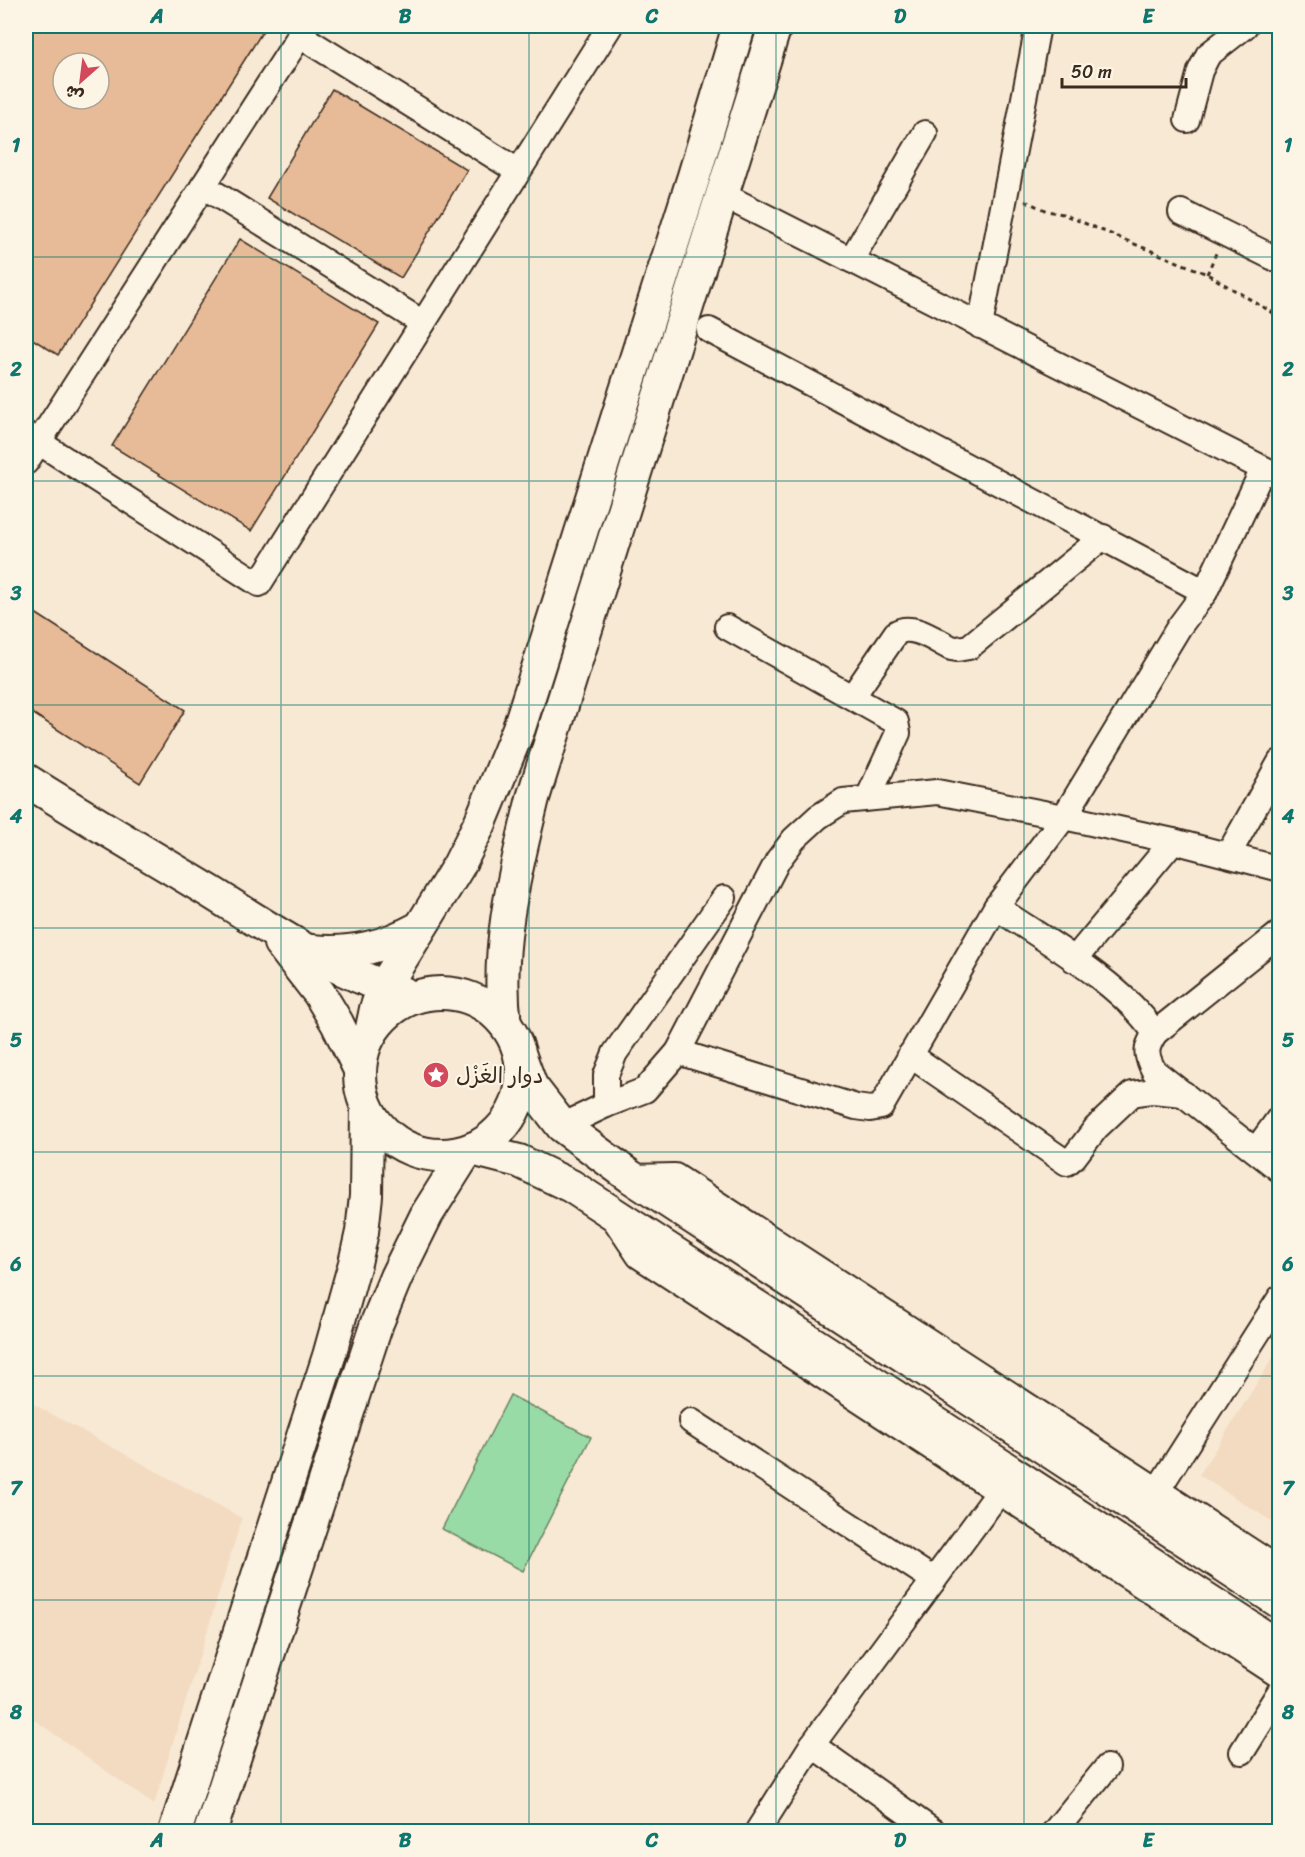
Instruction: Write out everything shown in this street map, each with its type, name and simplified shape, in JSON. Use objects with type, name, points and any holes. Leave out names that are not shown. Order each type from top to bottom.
[{"type":"main road","points":[[521,1059],[523,1079],[520,1098],[512,1116],[500,1132],[484,1144],[469,1151],[447,1156],[427,1155],[408,1149],[391,1139],[377,1125],[367,1108],[361,1090],[360,1070],[363,1051],[371,1033],[384,987],[459,865],[480,823],[519,728],[694,176],[738,26]]},
{"type":"main road","points":[[505,1024],[501,993],[505,935],[511,891],[532,798],[775,26]]},
{"type":"main road","points":[[26,780],[211,892],[269,931],[330,965],[416,997]]},
{"type":"main road","points":[[305,951],[353,952],[399,939],[419,928]]},
{"type":"main road","points":[[269,931],[319,993],[360,1070]]},
{"type":"main road","points":[[371,1033],[383,1017],[398,1005],[416,997],[435,993],[455,994],[474,1000],[491,1010],[516,1040],[531,1086],[547,1108],[562,1126],[631,1178],[1280,1602]]},
{"type":"main road","points":[[175,1832],[329,1356],[355,1263],[362,1232],[366,1196],[367,1108]]},
{"type":"main road","points":[[469,1151],[519,1161],[571,1186],[1280,1647]]},
{"type":"main road","points":[[210,1832],[378,1323],[396,1277],[427,1214],[469,1151]]},
{"type":"street","points":[[32,438],[258,584],[610,26]]},
{"type":"street","points":[[980,326],[1038,26]]},
{"type":"street","points":[[1186,120],[1200,71],[1208,55],[1245,26]]},
{"type":"street","points":[[26,462],[32,438],[203,186],[303,30],[518,171]]},
{"type":"street","points":[[851,260],[925,133]]},
{"type":"street","points":[[203,186],[423,323]]},
{"type":"street","points":[[678,1052],[870,1109],[881,1107],[996,907],[1064,817],[1179,627],[1205,592],[1271,473],[723,195]]},
{"type":"street","points":[[1181,212],[1280,261]]},
{"type":"street","points":[[709,330],[1205,592]]},
{"type":"street","points":[[853,696],[901,629],[914,630],[951,648],[969,647],[1103,537]]},
{"type":"street","points":[[727,627],[891,718],[898,728],[898,733],[868,798]]},
{"type":"street","points":[[1228,855],[1280,762]]},
{"type":"street","points":[[562,1126],[645,1090],[678,1052],[778,860],[794,839],[818,817],[843,801],[937,792],[1064,817],[1280,869]]},
{"type":"street","points":[[1074,960],[1173,842]]},
{"type":"street","points":[[606,1105],[606,1075],[615,1053],[724,898]]},
{"type":"street","points":[[996,907],[1094,974],[1145,1018],[1155,1033]]},
{"type":"street","points":[[1280,933],[1155,1033],[1148,1046],[1147,1058],[1154,1071],[1280,1170]]},
{"type":"street","points":[[910,1054],[1067,1163],[1096,1128],[1132,1094],[1152,1091],[1184,1094]]},
{"type":"street","points":[[1256,1150],[1280,1118]]},
{"type":"street","points":[[631,1178],[675,1176],[1280,1570]]},
{"type":"street","points":[[608,1210],[639,1256],[1280,1676]]},
{"type":"street","points":[[1157,1491],[1280,1298]]},
{"type":"street","points":[[691,1421],[934,1580]]},
{"type":"street","points":[[757,1832],[812,1745],[999,1491]]},
{"type":"street","points":[[1242,1752],[1280,1691]]},
{"type":"street","points":[[812,1745],[920,1828]]},
{"type":"street","points":[[1054,1832],[1107,1767]]},
{"type":"path","points":[[1007,193],[1047,211],[1074,218],[1207,274],[1280,317]]},
{"type":"shaded area","points":[[1279,1348],[1279,1526],[1199,1475]]},
{"type":"shaded area","points":[[26,1400],[242,1518],[154,1805],[26,1714]]},
{"type":"green space","points":[[510,1395],[591,1437],[523,1571],[442,1529]]},
{"type":"building","points":[[26,26],[266,26],[58,355],[26,335]]},
{"type":"building","points":[[332,89],[467,170],[401,278],[267,198]]},
{"type":"building","points":[[240,239],[379,324],[251,531],[112,446]]},
{"type":"building","points":[[26,607],[185,710],[140,783],[26,709]]},
{"type":"place","name":"دوار الغَزْل","points":[[436,1075]]}]
